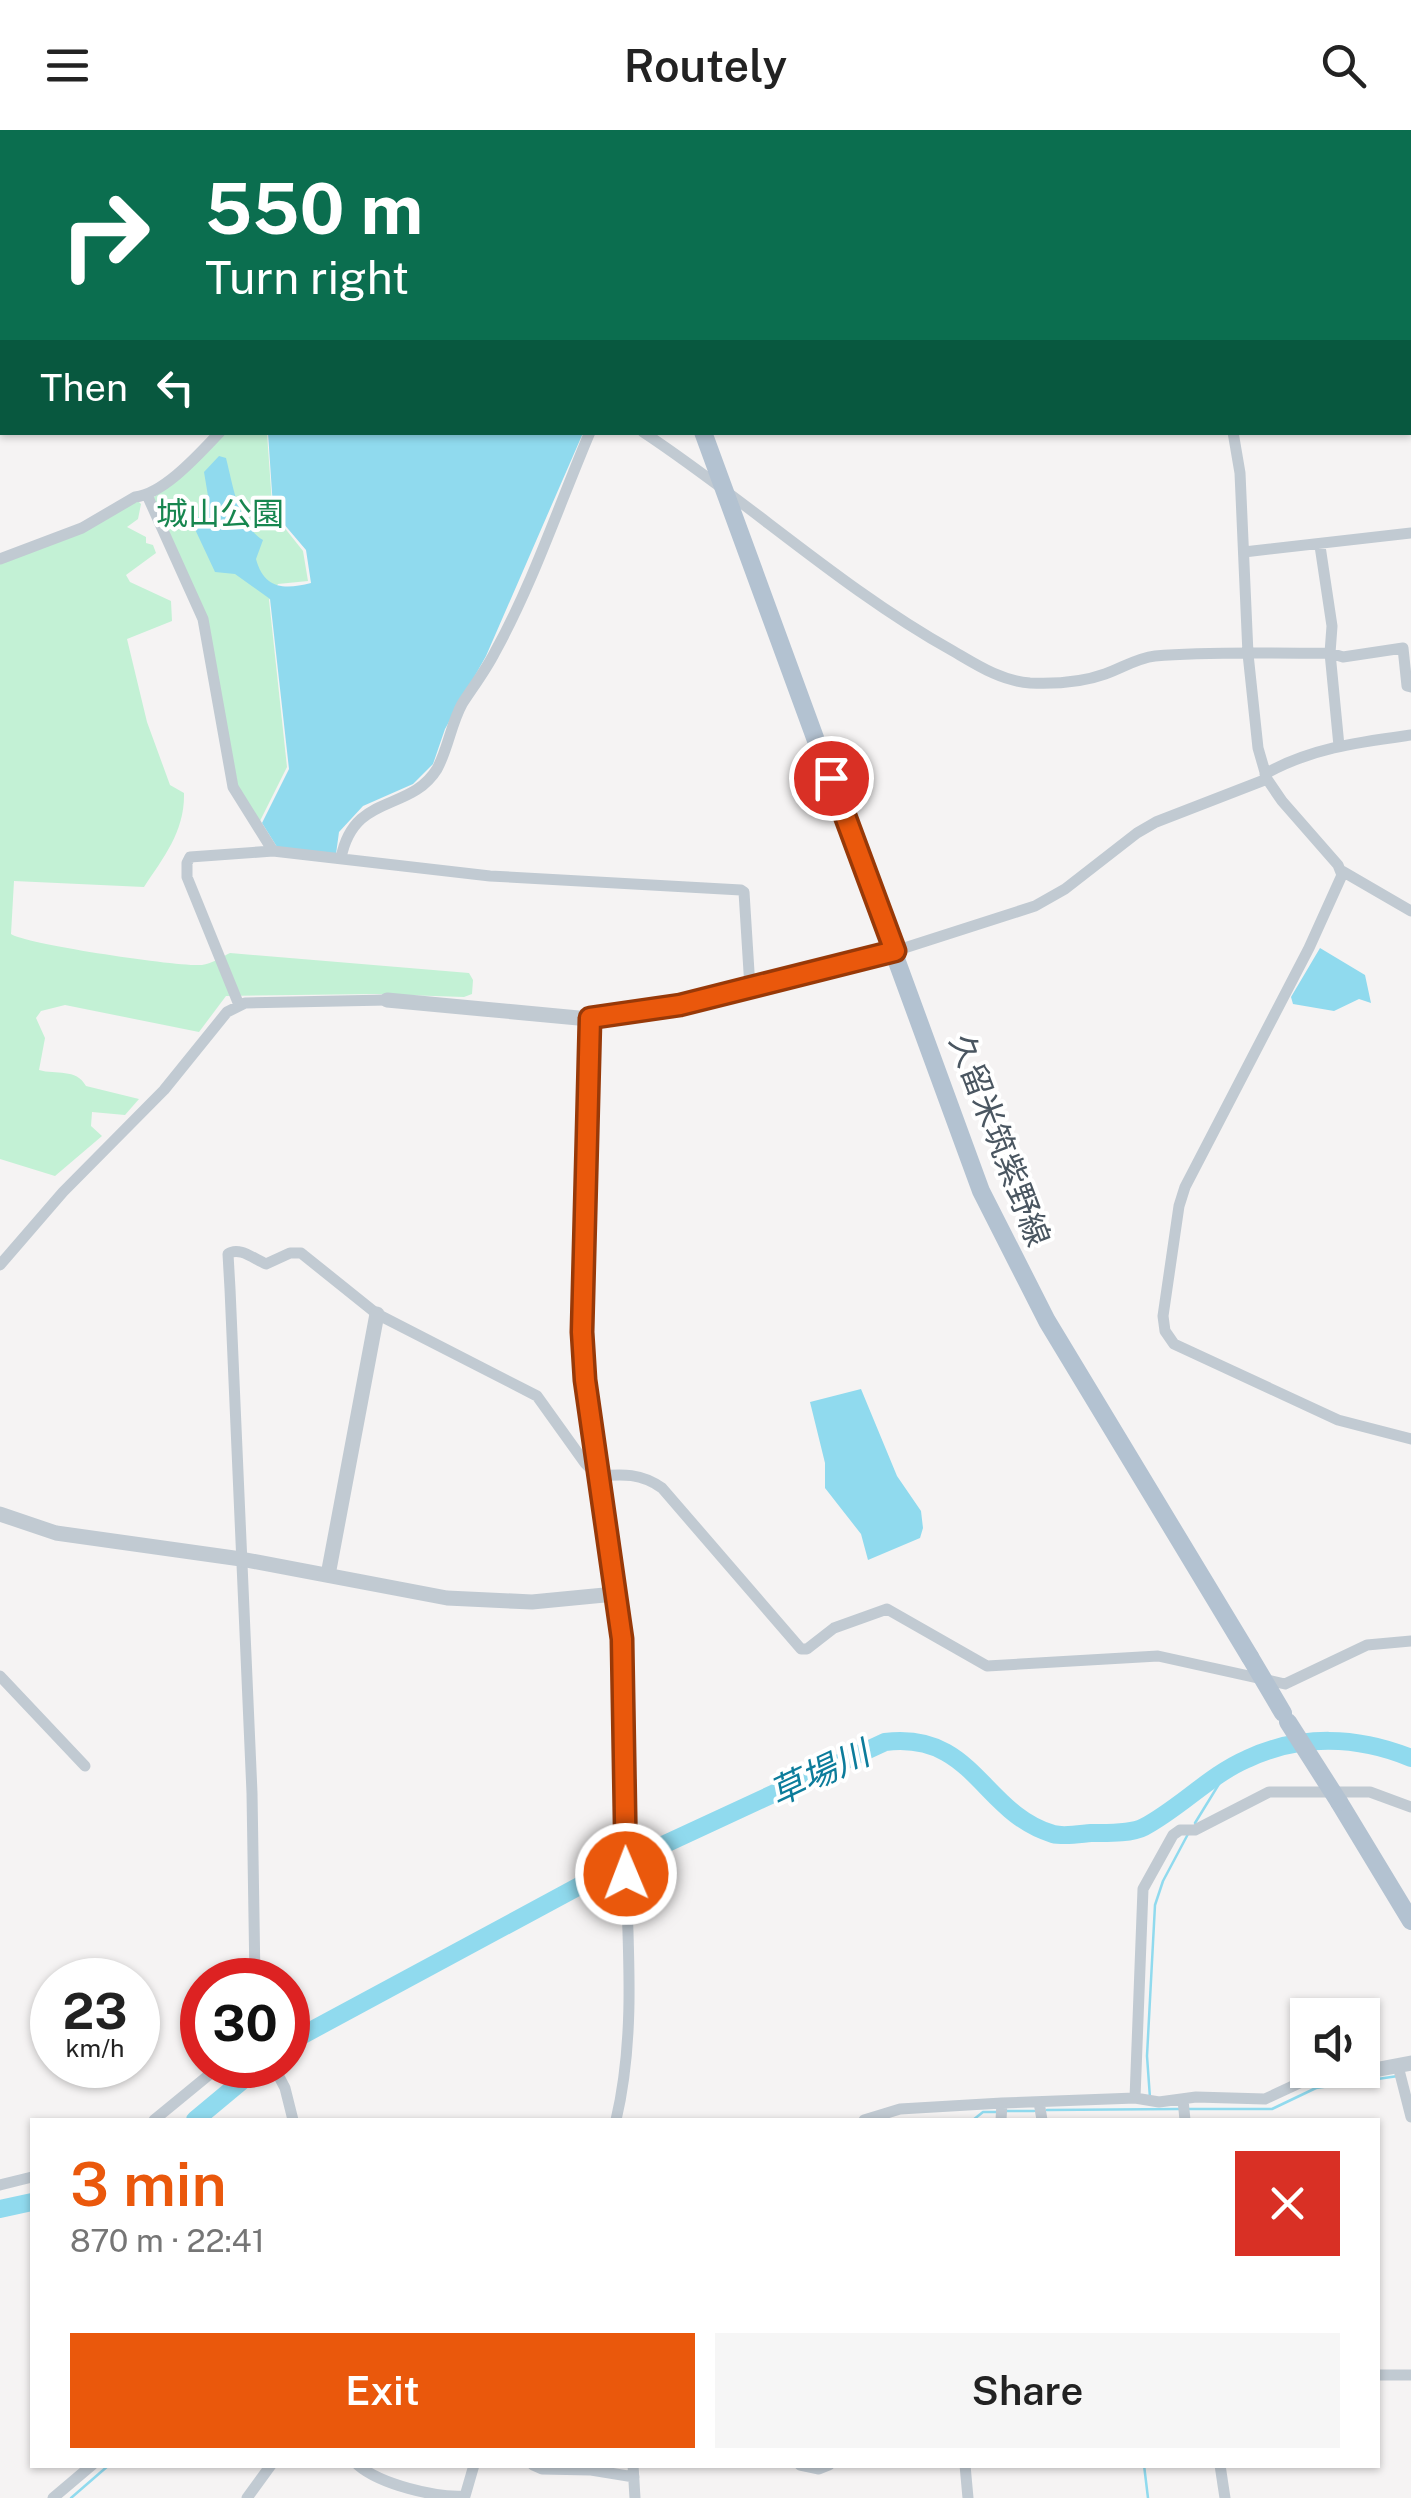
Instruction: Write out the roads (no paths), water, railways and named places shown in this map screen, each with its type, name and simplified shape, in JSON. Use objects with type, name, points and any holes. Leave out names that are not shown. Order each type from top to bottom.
[{"type":"main road","name":"久留米筑紫野線","points":[[704,435],[981,1191],[1006,1246],[1047,1321],[1411,1921]]},
{"type":"street","points":[[0,559],[56,540],[135,497],[147,496],[193,460],[217,435]]},
{"type":"street","points":[[340,858],[344,841],[358,818],[425,784],[438,766],[461,706],[511,620],[589,435]]},
{"type":"street","points":[[647,435],[888,612],[1011,680],[1076,680],[1102,675],[1151,656],[1330,653],[1343,657],[1403,648],[1407,686],[1411,686]]},
{"type":"street","points":[[1234,435],[1240,473],[1248,654],[1258,748],[1266,776],[1282,801],[1342,870],[1411,910]]},
{"type":"street","points":[[147,496],[203,619],[233,787],[273,850]]},
{"type":"street","points":[[1244,552],[1411,533]]},
{"type":"street","points":[[1320,546],[1332,626],[1330,653],[1339,746]]},
{"type":"street","points":[[0,1265],[63,1192],[164,1090],[227,1012],[239,1005],[387,1000],[590,1018],[660,1010],[895,951],[1035,906],[1065,889],[1156,822],[1266,776],[1288,761],[1339,746],[1411,735]]},
{"type":"street","points":[[239,1005],[187,877],[190,856],[273,850],[490,876],[741,890],[750,988]]},
{"type":"street","points":[[1342,870],[1340,884],[1309,948],[1185,1186],[1163,1316],[1165,1331],[1174,1344],[1302,1406],[1411,1439]]},
{"type":"street","points":[[590,1018],[582,1332],[622,1639],[625,1693],[627,2046],[616,2118]]},
{"type":"street","points":[[255,1958],[252,1793],[228,1254],[238,1250],[266,1264],[290,1253],[300,1253],[377,1314],[537,1396],[598,1476],[632,1474],[648,1478],[662,1488],[801,1649],[807,1650],[834,1628],[887,1609],[987,1666],[1158,1656],[1285,1684],[1367,1644],[1411,1641]]},
{"type":"street","points":[[328,1575],[377,1314]]},
{"type":"street","points":[[0,1514],[56,1533],[241,1559],[446,1598],[532,1602],[614,1594]]},
{"type":"street","points":[[0,1676],[85,1766]]},
{"type":"street","points":[[1135,2098],[1143,1889],[1173,1834],[1195,1830],[1269,1792],[1370,1792],[1411,1806]]},
{"type":"street","points":[[1380,2069],[1405,2064],[1411,2117]]},
{"type":"street","points":[[871,2118],[900,2109],[1039,2102],[1265,2099],[1290,2087]]},
{"type":"street","points":[[156,2118],[193,2088]]},
{"type":"street","points":[[285,2088],[292,2118]]},
{"type":"street","points":[[1183,2100],[1185,2118]]},
{"type":"street","points":[[1039,2102],[1042,2118]]},
{"type":"street","points":[[1001,2118],[1002,2104]]},
{"type":"street","points":[[0,2185],[30,2178]]},
{"type":"street","points":[[1380,2375],[1411,2375]]},
{"type":"street","points":[[53,2498],[88,2468]]},
{"type":"street","points":[[247,2498],[269,2468]]},
{"type":"street","points":[[362,2468],[410,2492],[446,2497],[465,2496],[473,2468]]},
{"type":"street","points":[[538,2468],[633,2471],[635,2498]]},
{"type":"street","points":[[965,2468],[968,2498]]},
{"type":"street","points":[[1221,2468],[1226,2498]]},
{"type":"water","points":[[268,435],[582,435],[486,656],[445,729],[433,764],[413,784],[363,806],[339,832],[336,854],[277,847],[262,823],[289,769],[270,599],[235,574],[215,572],[193,525],[209,502],[204,472],[219,456],[226,458],[242,515],[263,540],[256,559],[264,576],[276,585],[311,583],[306,550],[283,523],[272,528],[270,522],[278,519],[273,507]]},
{"type":"water","points":[[1320,948],[1365,975],[1371,1003],[1359,999],[1334,1011],[1293,1004],[1291,997]]},
{"type":"water","points":[[861,1389],[897,1476],[921,1511],[923,1528],[920,1538],[868,1560],[861,1534],[825,1488],[825,1463],[810,1402]]},
{"type":"waterway","name":"草場川","points":[[310,2031],[609,1870],[885,1742],[915,1742],[939,1749],[959,1761],[1029,1824],[1062,1835],[1139,1829],[1233,1766],[1288,1745],[1350,1742],[1411,1758]]},
{"type":"waterway","points":[[1195,1823],[1227,1771]]},
{"type":"waterway","points":[[1150,2098],[1147,2056],[1155,1905],[1188,1834]]},
{"type":"waterway","points":[[1187,2109],[1272,2109],[1316,2088],[1398,2076]]},
{"type":"waterway","name":"草場川","points":[[197,2118],[233,2088]]},
{"type":"waterway","points":[[1047,2110],[1179,2109]]},
{"type":"waterway","points":[[1007,2111],[1034,2111]]},
{"type":"waterway","points":[[976,2118],[983,2112],[999,2112]]},
{"type":"waterway","name":"草場川","points":[[0,2209],[30,2202]]},
{"type":"waterway","points":[[71,2498],[106,2468]]},
{"type":"waterway","points":[[1144,2468],[1148,2498]]},
{"type":"park label","name":"城山公園","points":[[220,513]]}]
